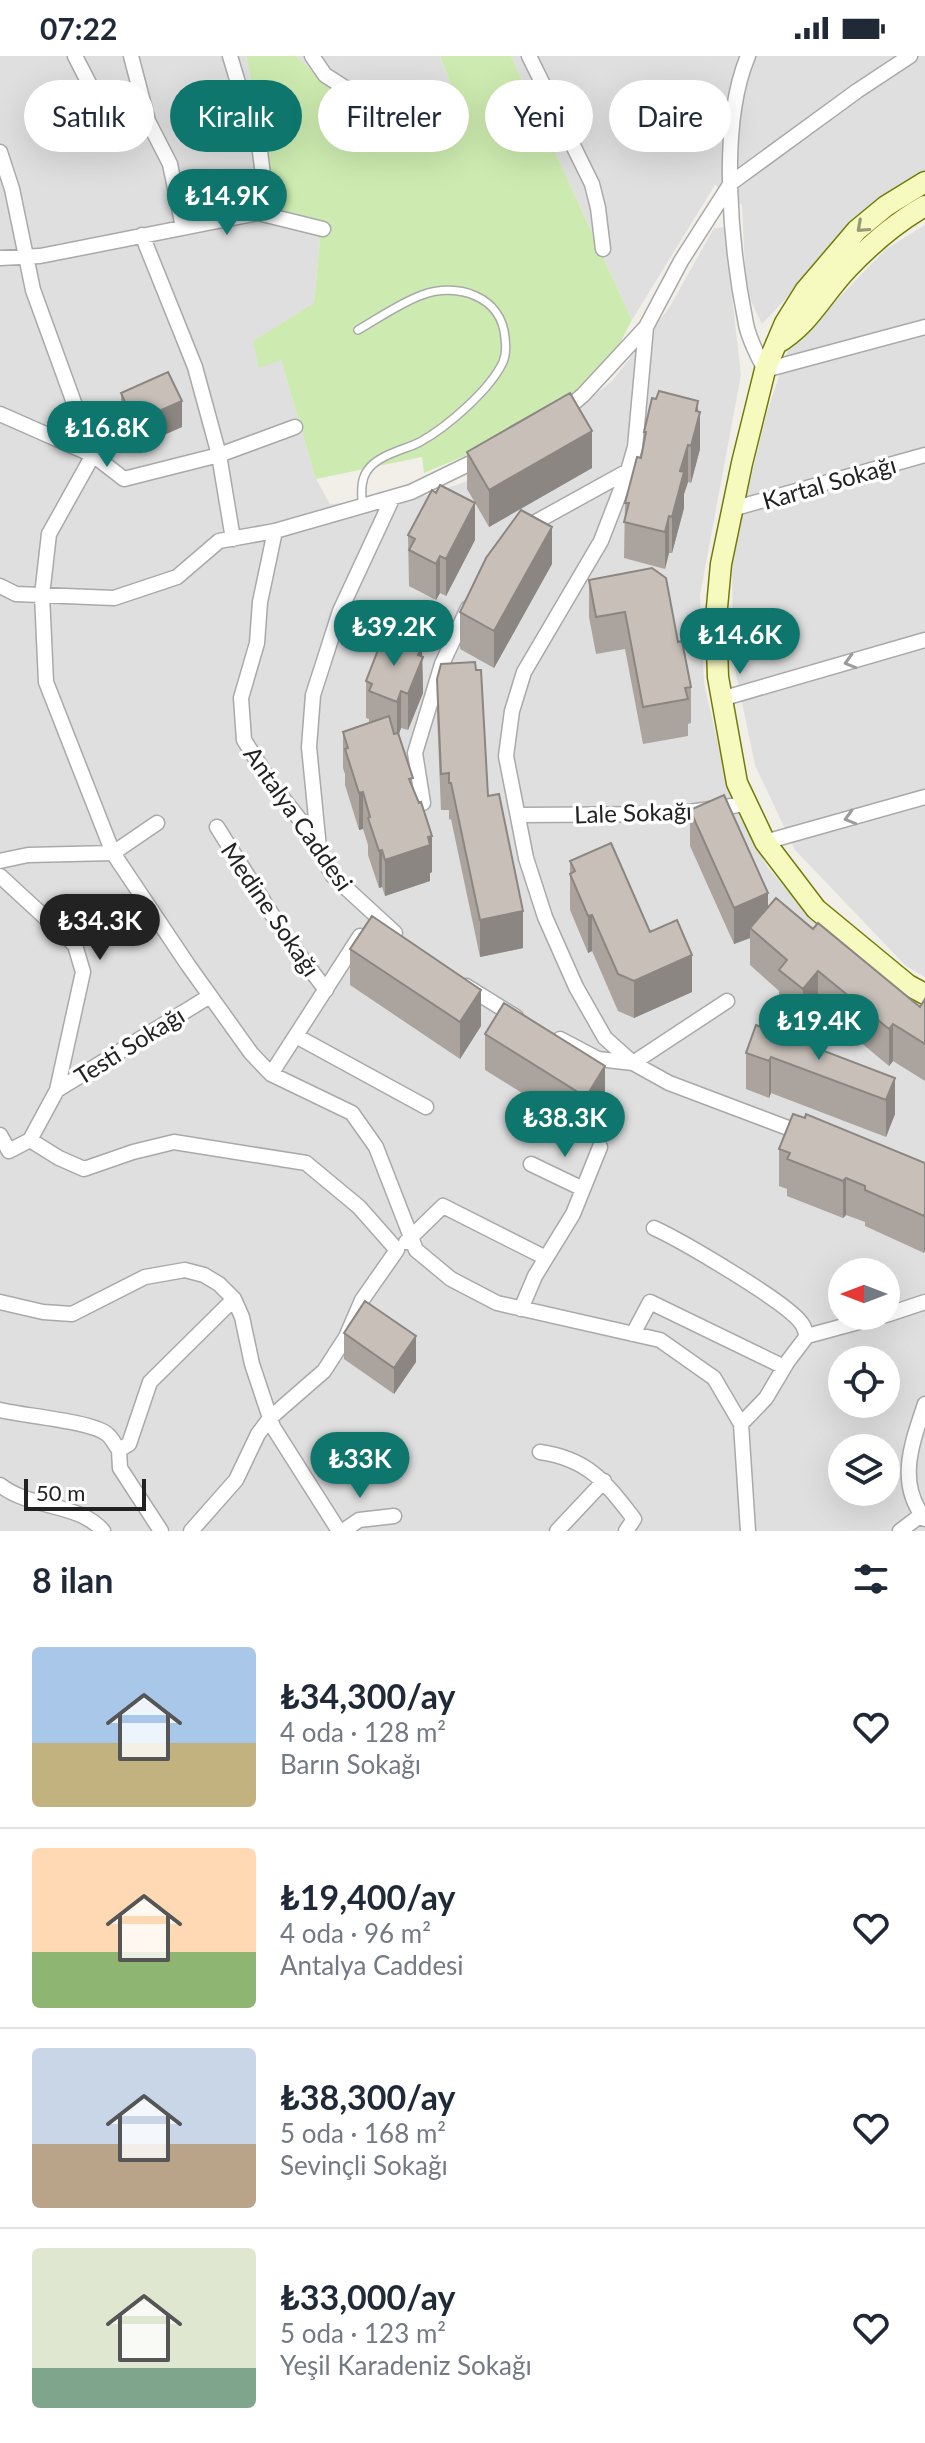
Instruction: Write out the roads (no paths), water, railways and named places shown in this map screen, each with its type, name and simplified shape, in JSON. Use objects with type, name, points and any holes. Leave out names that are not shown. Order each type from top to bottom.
[{"type":"main road","points":[[919,986],[816,909],[765,842],[737,783],[721,699],[716,618],[721,564],[732,509],[765,370],[785,323],[805,291],[857,230],[886,206],[925,182]]},
{"type":"main road","points":[[776,344],[796,332],[847,269],[884,235],[925,206]]},
{"type":"street","points":[[75,56],[87,80]]},
{"type":"street","points":[[131,56],[137,80]]},
{"type":"street","points":[[230,56],[242,96],[257,129],[266,198],[258,213]]},
{"type":"street","points":[[312,56],[325,75],[333,80]]},
{"type":"street","points":[[529,56],[592,184],[603,249]]},
{"type":"street","points":[[730,56],[746,60],[732,114],[731,183],[736,257],[747,328],[765,370],[925,327]]},
{"type":"street","points":[[555,419],[583,395],[646,327],[681,261],[731,183],[910,56]]},
{"type":"street","points":[[154,133],[170,164],[183,227]]},
{"type":"street","points":[[0,152],[12,189],[33,290],[93,455],[49,534],[42,595],[46,682],[113,853],[251,1053],[271,1074],[352,1113],[376,1147],[416,1250],[451,1279],[497,1303],[660,1340],[714,1378],[741,1424],[748,1531]]},
{"type":"street","points":[[0,258],[24,257],[258,213],[323,229]]},
{"type":"street","points":[[142,235],[195,367],[219,455],[233,539]]},
{"type":"street","points":[[646,327],[635,447],[628,471],[601,541],[524,672],[512,711],[506,756],[530,873],[545,917],[576,987],[605,1038],[633,1063],[669,1083],[823,1142]]},
{"type":"street","points":[[0,414],[93,455],[124,479],[219,455],[295,427]]},
{"type":"street","points":[[0,586],[16,594],[114,598],[177,577],[219,541],[275,531],[411,492],[491,453]]},
{"type":"street","name":"Kartal Sokağı","points":[[732,509],[925,455]]},
{"type":"street","points":[[513,539],[520,530],[628,471]]},
{"type":"street","points":[[319,850],[309,747],[313,695],[340,611],[393,497]]},
{"type":"street","name":"Antalya Caddesi","points":[[275,531],[260,602],[257,643],[241,698],[244,740],[273,786],[305,826],[333,876],[373,916],[405,942]]},
{"type":"street","points":[[423,803],[415,753],[442,664],[477,590]]},
{"type":"street","points":[[721,699],[925,640]]},
{"type":"street","points":[[765,842],[925,797]]},
{"type":"street","name":"Lale Sokağı","points":[[519,815],[675,814],[746,804]]},
{"type":"street","points":[[0,861],[28,855],[113,853],[157,823]]},
{"type":"street","name":"Medine Sokağı","points":[[217,827],[288,940],[326,990]]},
{"type":"street","points":[[0,876],[75,945],[83,972],[57,1090]]},
{"type":"street","points":[[271,1074],[373,916]]},
{"type":"street","points":[[449,975],[541,1030],[598,1059],[633,1063],[727,1001]]},
{"type":"street","name":"Testi Sokağı","points":[[30,1140],[57,1090],[210,996]]},
{"type":"street","points":[[296,1036],[426,1107]]},
{"type":"street","points":[[0,1135],[4,1154],[30,1140],[84,1169],[174,1142],[306,1163],[359,1207],[397,1250]]},
{"type":"street","points":[[521,1309],[535,1276],[573,1214],[600,1147]]},
{"type":"street","points":[[531,1164],[583,1189]]},
{"type":"street","points":[[191,1531],[236,1480],[258,1434],[270,1418],[324,1371],[346,1337],[362,1300],[397,1250],[443,1206],[546,1258]]},
{"type":"street","points":[[654,1228],[680,1240],[774,1301],[802,1322],[807,1336]]},
{"type":"street","points":[[0,1302],[43,1312],[72,1314],[145,1277],[185,1270],[204,1275],[234,1299],[242,1317],[252,1364],[273,1427],[341,1531],[359,1520],[394,1516]]},
{"type":"street","points":[[119,1450],[129,1444],[150,1382],[234,1299]]},
{"type":"street","points":[[633,1334],[650,1302],[784,1367]]},
{"type":"street","points":[[900,1310],[925,1302]]},
{"type":"street","points":[[741,1424],[766,1398],[807,1336],[829,1330]]},
{"type":"street","points":[[900,1531],[923,1517],[908,1488],[911,1446],[925,1404]]},
{"type":"street","points":[[0,1410],[27,1417],[61,1419],[106,1433],[119,1450],[120,1468],[161,1531]]},
{"type":"street","points":[[540,1452],[561,1455],[580,1463],[604,1481],[634,1519],[626,1531]]},
{"type":"street","points":[[557,1531],[604,1481]]},
{"type":"street","points":[[0,1485],[13,1496],[93,1519],[103,1531]]},
{"type":"lane","points":[[358,330],[424,294],[453,290],[478,296],[491,306],[500,318],[506,347],[503,362],[468,405],[421,441],[374,464],[367,471],[363,480],[362,506]]}]
